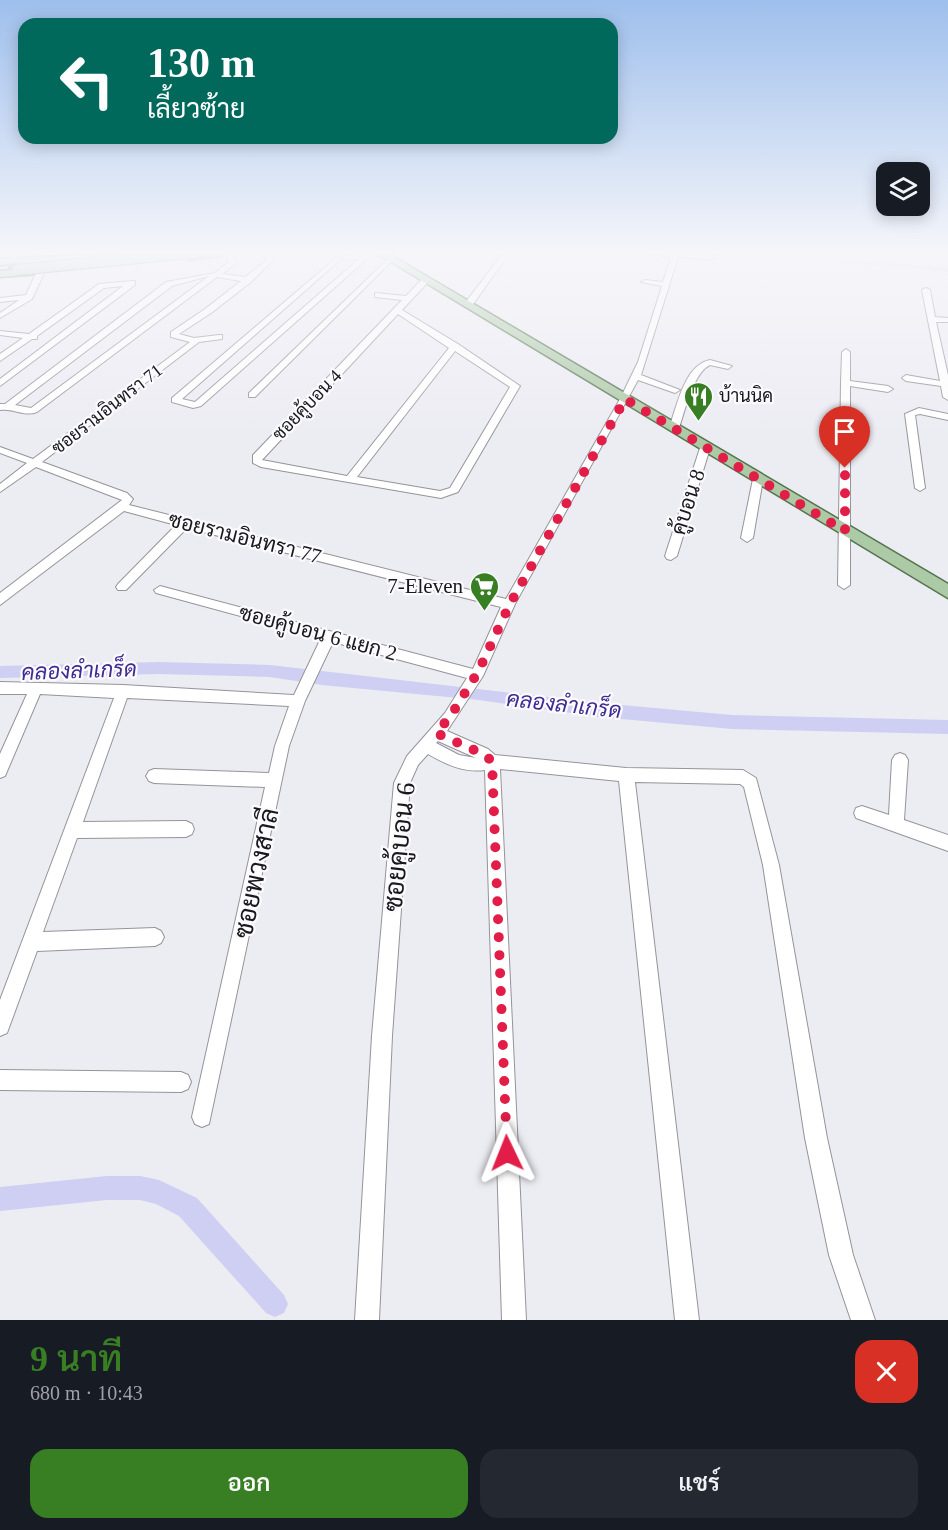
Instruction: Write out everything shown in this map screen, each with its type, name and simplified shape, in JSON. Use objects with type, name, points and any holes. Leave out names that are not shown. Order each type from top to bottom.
[{"type":"main road","points":[[481,313],[948,592]]},
{"type":"street","points":[[0,358],[64,313]]},
{"type":"street","points":[[0,383],[94,313]]},
{"type":"street","points":[[4,406],[130,313]]},
{"type":"street","points":[[4,406],[32,411],[165,313]]},
{"type":"street","points":[[205,313],[175,332],[174,335],[196,340],[219,337]]},
{"type":"street","points":[[276,313],[175,400],[193,405],[198,404],[309,313]]},
{"type":"street","points":[[252,394],[326,313]]},
{"type":"street","name":"ซอยคู้บอน 4","points":[[350,479],[261,464],[257,461],[257,457],[396,313]]},
{"type":"street","points":[[401,313],[455,346],[515,386],[454,490],[441,495],[350,479],[455,346]]},
{"type":"street","name":"ซอยคู้บอน 6","points":[[367,1320],[382,1036],[402,783],[412,761],[450,717],[473,681],[510,604],[625,399],[642,362],[657,313]]},
{"type":"street","points":[[931,313],[948,397]]},
{"type":"street","points":[[932,319],[948,320]]},
{"type":"street","points":[[0,333],[57,340]]},
{"type":"street","name":"ซอยรามอินทรา 71","points":[[0,489],[196,340]]},
{"type":"street","points":[[844,585],[846,352]]},
{"type":"street","points":[[674,428],[695,374],[702,366],[714,363],[728,366]]},
{"type":"street","points":[[636,376],[675,390]]},
{"type":"street","points":[[906,378],[945,384]]},
{"type":"street","points":[[846,383],[888,389]]},
{"type":"street","points":[[920,488],[910,414],[919,411],[948,417]]},
{"type":"street","name":"คู้บอน 8","points":[[671,556],[705,448]]},
{"type":"street","points":[[0,450],[123,495],[128,499],[122,507],[0,600]]},
{"type":"street","points":[[747,538],[758,479]]},
{"type":"street","name":"ซอยรามอินทรา 77","points":[[122,507],[510,604]]},
{"type":"street","points":[[122,586],[184,524]]},
{"type":"street","name":"ซอยคู้บอน 6 แยก 2","points":[[160,590],[329,636],[473,681]]},
{"type":"street","name":"ซอยพวงสาลี","points":[[202,1117],[282,746],[299,699],[329,636]]},
{"type":"street","points":[[0,688],[299,699]]},
{"type":"street","points":[[0,771],[36,688]]},
{"type":"street","points":[[0,1026],[123,691]]},
{"type":"street","points":[[431,739],[463,764],[481,766],[492,761],[626,775],[743,777],[751,783],[771,865],[819,1150],[841,1255],[863,1320]]},
{"type":"street","points":[[896,825],[900,760]]},
{"type":"street","points":[[492,761],[514,1320]]},
{"type":"street","points":[[626,775],[687,1320]]},
{"type":"street","points":[[154,776],[276,780]]},
{"type":"street","points":[[862,813],[948,843]]},
{"type":"street","points":[[73,830],[186,829]]},
{"type":"street","points":[[32,942],[155,937]]},
{"type":"street","points":[[0,1080],[181,1082]]},
{"type":"waterway","name":"คลองลำเกร็ด","points":[[0,672],[159,668],[270,671],[322,679],[479,694],[599,710],[732,722],[948,727]]},
{"type":"waterway","points":[[0,1199],[107,1188],[140,1188],[159,1192],[188,1207],[275,1304]]},
{"type":"place","name":"บ้านนิค","points":[[698,422]]},
{"type":"place","name":"7-Eleven","points":[[484,612]]},
{"type":"route","points":[[507,1153],[492,761],[483,754],[436,733],[450,717],[478,672],[510,604],[625,399],[845,531],[845,468]]}]
